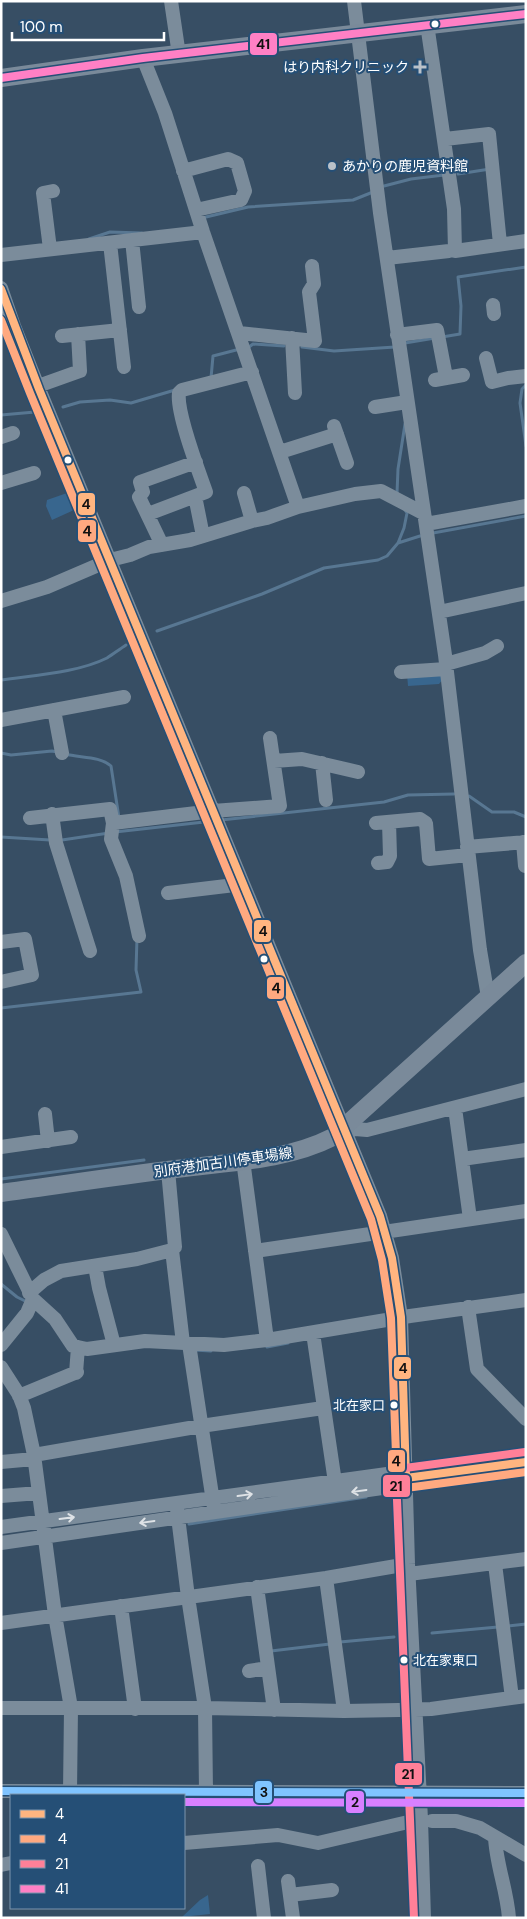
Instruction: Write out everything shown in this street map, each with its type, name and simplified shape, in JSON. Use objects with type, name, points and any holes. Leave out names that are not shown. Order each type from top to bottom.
[{"type":"main road","points":[[1,78],[144,58],[526,14]]},
{"type":"main road","name":"別府港加古川停車場線","points":[[1,1193],[295,1152],[319,1144],[333,1137],[526,963]]},
{"type":"street","points":[[171,1],[179,55]]},
{"type":"street","points":[[354,1],[406,402],[439,612],[467,851],[488,997]]},
{"type":"street","points":[[427,24],[454,209],[456,251],[526,241]]},
{"type":"street","points":[[144,58],[165,113],[203,232],[298,507]]},
{"type":"street","points":[[445,139],[489,134],[500,244]]},
{"type":"street","points":[[183,171],[228,160],[238,163],[245,191],[241,200],[196,210]]},
{"type":"street","points":[[50,246],[43,193],[53,192]]},
{"type":"street","points":[[1,255],[50,246],[110,243],[203,232]]},
{"type":"street","points":[[132,240],[139,307]]},
{"type":"street","points":[[110,243],[124,367]]},
{"type":"street","points":[[387,258],[449,252]]},
{"type":"street","points":[[239,333],[315,341],[305,291],[314,284],[312,266]]},
{"type":"street","points":[[1,288],[38,386],[385,1231],[392,1258],[401,1317],[409,1569],[420,1792],[427,1820],[424,1918]]},
{"type":"street","points":[[62,336],[120,330]]},
{"type":"street","points":[[397,334],[437,330],[441,378],[462,375]]},
{"type":"street","points":[[38,386],[80,371],[87,361],[78,334]]},
{"type":"street","points":[[292,338],[289,377],[295,393]]},
{"type":"street","points":[[486,358],[492,382],[526,376]]},
{"type":"street","points":[[148,514],[206,492],[178,401],[179,393],[182,390],[252,372]]},
{"type":"street","points":[[375,407],[406,402]]},
{"type":"street","points":[[280,452],[335,429],[348,463]]},
{"type":"street","points":[[162,545],[139,497],[143,492],[140,482],[196,462]]},
{"type":"street","points":[[1,483],[34,473]]},
{"type":"street","points":[[1,600],[46,587],[149,546],[190,540],[298,507],[370,491],[381,490],[424,518],[526,506]]},
{"type":"street","points":[[244,493],[252,520]]},
{"type":"street","points":[[195,496],[203,536]]},
{"type":"street","points":[[439,612],[521,598]]},
{"type":"street","points":[[401,672],[446,666],[485,653],[497,646]]},
{"type":"street","points":[[1,720],[124,697]]},
{"type":"street","points":[[54,710],[62,753]]},
{"type":"street","points":[[113,823],[213,811],[280,806],[270,738]]},
{"type":"street","points":[[274,761],[302,758],[358,772]]},
{"type":"street","points":[[322,763],[326,800]]},
{"type":"street","points":[[30,818],[52,814],[110,809],[113,823],[111,839],[126,876],[138,936]]},
{"type":"street","points":[[52,814],[56,842],[90,951]]},
{"type":"street","points":[[378,863],[387,862],[390,856],[383,822],[420,819],[426,823],[429,859],[525,842],[525,866]]},
{"type":"street","points":[[177,896],[243,884]]},
{"type":"street","points":[[1,942],[25,939],[32,975],[1,982]]},
{"type":"street","points":[[343,1128],[367,1130],[526,1089]]},
{"type":"street","points":[[455,1108],[470,1219]]},
{"type":"street","points":[[45,1114],[48,1141]]},
{"type":"street","points":[[1,1147],[71,1137]]},
{"type":"street","points":[[462,1159],[526,1150]]},
{"type":"street","points":[[243,1160],[266,1340]]},
{"type":"street","points":[[168,1170],[175,1246],[172,1250],[213,1506]]},
{"type":"street","points":[[255,1251],[526,1211]]},
{"type":"street","points":[[2,1237],[31,1296],[55,1319],[74,1346],[87,1349],[145,1341],[224,1345],[313,1333],[468,1307],[526,1300]]},
{"type":"street","points":[[1,1345],[27,1313],[31,1296],[44,1280],[61,1271],[136,1259],[172,1250]]},
{"type":"street","points":[[95,1266],[114,1345]]},
{"type":"street","points":[[468,1307],[477,1369],[526,1419]]},
{"type":"street","points":[[313,1333],[336,1488]]},
{"type":"street","points":[[19,1396],[76,1372],[78,1347]]},
{"type":"street","points":[[1,1367],[19,1396],[24,1408],[34,1457],[44,1521],[55,1616],[70,1705],[70,1792]]},
{"type":"street","points":[[1,1462],[201,1426],[323,1408]]},
{"type":"street","points":[[1,1543],[46,1537],[177,1511],[336,1488],[389,1487],[406,1478],[526,1462]]},
{"type":"street","points":[[1,1496],[39,1493]]},
{"type":"street","points":[[1,1527],[44,1521],[177,1511]]},
{"type":"street","points":[[177,1511],[205,1708],[206,1792]]},
{"type":"street","points":[[1,1623],[326,1578],[409,1569],[495,1564],[526,1560]]},
{"type":"street","points":[[1,1708],[70,1705],[135,1709],[416,1710],[519,1697],[495,1564]]},
{"type":"street","points":[[326,1578],[344,1711]]},
{"type":"street","points":[[257,1587],[274,1710]]},
{"type":"street","points":[[121,1606],[135,1709]]},
{"type":"street","points":[[249,1671],[268,1668]]},
{"type":"street","points":[[1,1791],[44,1793],[526,1793]]},
{"type":"street","points":[[185,1843],[278,1835],[318,1843],[427,1820],[456,1821],[480,1828],[526,1855]]},
{"type":"street","points":[[496,1837],[496,1850],[509,1899],[509,1918]]},
{"type":"street","points":[[256,1873],[264,1918]]},
{"type":"street","points":[[288,1881],[293,1918]]},
{"type":"street","points":[[290,1895],[332,1890]]},
{"type":"shaded area","points":[[67,493],[74,510],[52,520],[46,506],[47,500]]},
{"type":"shaded area","points":[[441,671],[443,679],[439,684],[408,686],[407,674]]},
{"type":"shaded area","points":[[208,1895],[210,1914],[182,1917],[200,1900]]},
{"type":"waterway","points":[[458,174],[490,169]]},
{"type":"waterway","points":[[384,186],[411,179],[444,175]]},
{"type":"waterway","points":[[206,217],[248,207],[353,200],[373,192]]},
{"type":"waterway","points":[[89,239],[110,232],[142,233]]},
{"type":"waterway","points":[[442,337],[460,334],[461,306],[458,277],[526,267]]},
{"type":"waterway","points":[[405,343],[435,338]]},
{"type":"waterway","points":[[249,347],[253,344],[284,346]]},
{"type":"waterway","points":[[302,347],[334,351],[395,347]]},
{"type":"waterway","points":[[211,378],[213,356],[240,349]]},
{"type":"waterway","points":[[526,385],[522,389],[520,403],[526,446]]},
{"type":"waterway","points":[[63,407],[80,402],[110,400],[131,403],[175,390]]},
{"type":"waterway","points":[[1,415],[35,412]]},
{"type":"waterway","points":[[397,493],[398,469],[405,424]]},
{"type":"waterway","points":[[398,543],[404,528],[407,513],[405,510]]},
{"type":"waterway","points":[[433,533],[526,516]]},
{"type":"waterway","points":[[157,631],[262,594],[324,568],[378,560],[387,556],[398,543],[420,536]]},
{"type":"waterway","points":[[1,680],[55,673],[82,667],[107,658],[126,645]]},
{"type":"waterway","points":[[1,753],[11,755],[57,752]]},
{"type":"waterway","points":[[65,754],[101,760],[111,766],[119,818]]},
{"type":"waterway","points":[[221,820],[384,802],[408,795],[454,794]]},
{"type":"waterway","points":[[469,796],[492,812],[514,812],[526,817]]},
{"type":"waterway","points":[[115,832],[213,821]]},
{"type":"waterway","points":[[62,840],[109,833]]},
{"type":"waterway","points":[[1,837],[50,840]]},
{"type":"waterway","points":[[1,1008],[141,992],[136,970],[137,938]]},
{"type":"waterway","points":[[1,1179],[144,1160]]},
{"type":"waterway","points":[[1,1284],[17,1297],[27,1302]]},
{"type":"waterway","points":[[267,1347],[288,1343]]},
{"type":"waterway","points":[[194,1350],[211,1351]]},
{"type":"waterway","points":[[189,1524],[366,1497]]},
{"type":"waterway","points":[[507,1626],[526,1624]]},
{"type":"waterway","points":[[432,1633],[498,1627]]},
{"type":"waterway","points":[[340,1642],[394,1637]]},
{"type":"waterway","points":[[271,1651],[330,1644]]},
{"type":"transit line","name":"41","points":[[1,78],[143,58],[526,14]]},
{"type":"transit line","name":"4","points":[[1,289],[39,389],[380,1216],[392,1258],[401,1317],[406,1478],[526,1462]]},
{"type":"transit line","name":"４","points":[[1,320],[371,1219],[382,1260],[391,1318],[397,1482],[406,1488],[526,1472]]},
{"type":"transit line","name":"21","points":[[414,1918],[396,1475],[405,1468],[525,1452]]},
{"type":"transit line","name":"3","points":[[1,1791],[526,1793]]},
{"type":"transit line","name":"2","points":[[185,1802],[526,1803]]},
{"type":"place","name":"はり内科クリニック","points":[[420,67]]},
{"type":"place","name":"あかりの鹿児資料館","points":[[332,166]]},
{"type":"place","name":"北在家口","points":[[394,1405]]},
{"type":"place","name":"北在家東口","points":[[404,1660]]}]
